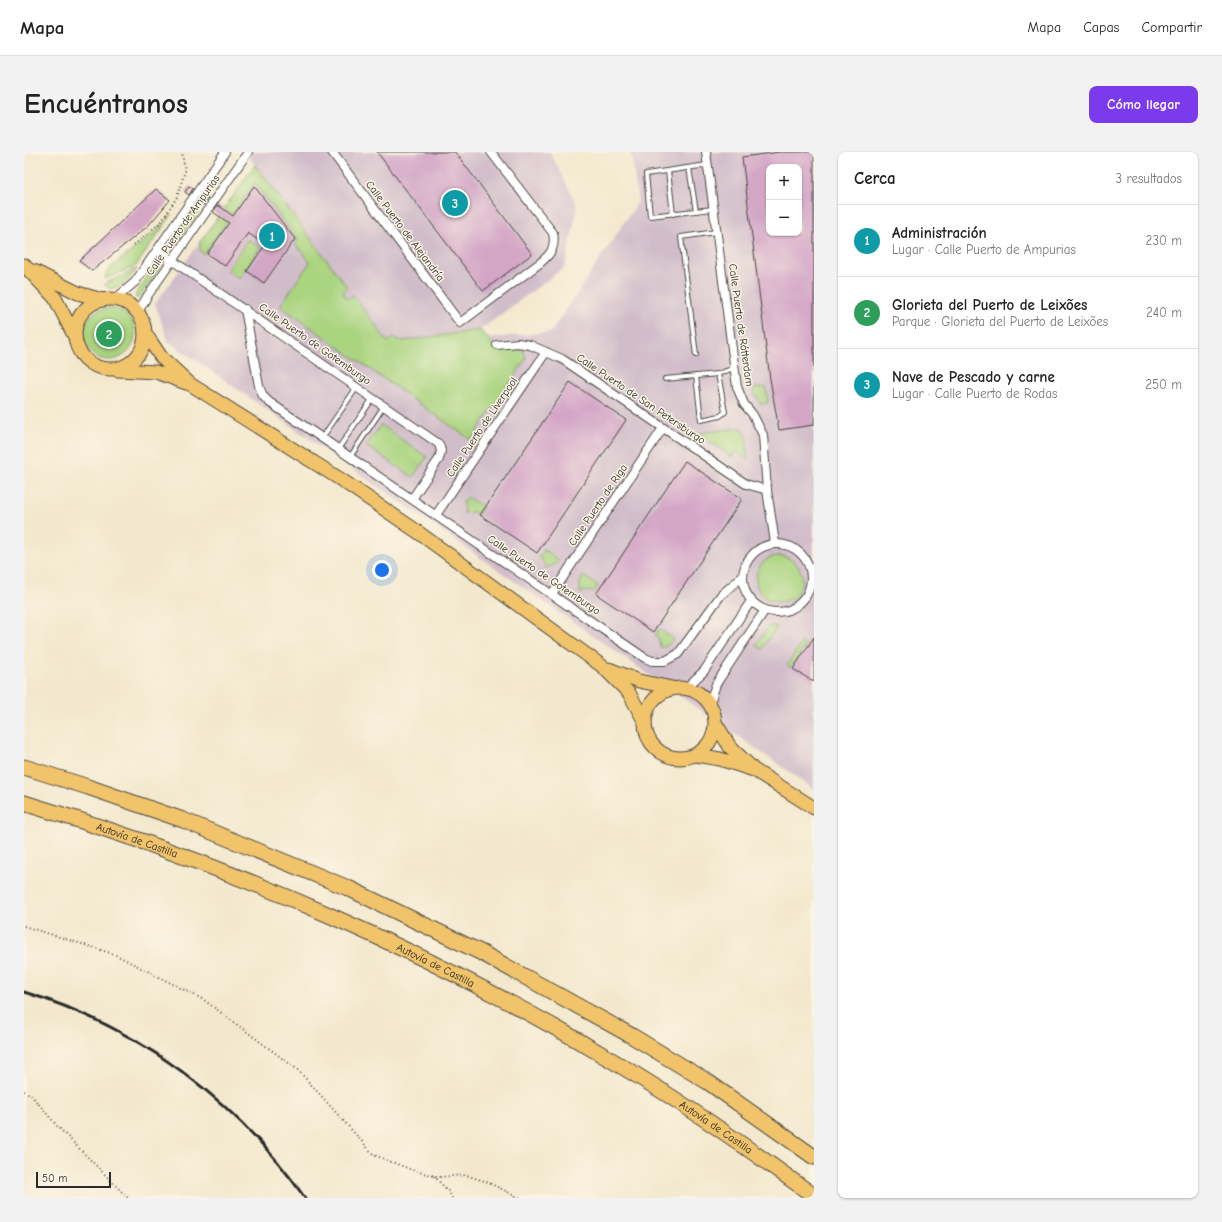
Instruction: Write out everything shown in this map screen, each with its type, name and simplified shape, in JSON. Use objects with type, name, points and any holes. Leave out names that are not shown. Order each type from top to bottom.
[{"type":"highway","points":[[24,767],[88,787],[183,820],[348,888],[482,953],[632,1036],[814,1144]]},
{"type":"highway","name":"Autovía de Castilla","points":[[24,803],[170,850],[337,919],[469,980],[619,1064],[758,1155],[814,1196]]},
{"type":"highway","points":[[708,1082],[814,1157]]},
{"type":"main road","points":[[24,265],[59,285],[78,293],[128,304],[138,312],[144,324],[145,333],[143,349],[136,359],[127,366],[115,369]]},
{"type":"main road","points":[[24,265],[55,298],[75,338],[78,349],[84,358],[94,366],[104,369],[156,372],[190,384]]},
{"type":"main road","points":[[75,338],[76,326],[81,314],[91,305],[109,299]]},
{"type":"main road","points":[[145,333],[161,357],[190,384],[340,479],[415,530],[602,666],[629,692],[644,722],[647,736],[655,748],[667,756],[682,759],[696,755],[706,748],[713,737],[716,724],[715,713],[710,703],[700,693],[686,688],[672,688],[639,681],[602,666]]},
{"type":"main road","points":[[644,722],[648,707],[658,695],[672,688]]},
{"type":"main road","points":[[716,724],[730,747],[754,770],[814,808]]},
{"type":"main road","points":[[696,755],[754,770]]},
{"type":"street","name":"Calle Puerto de Ampurias","points":[[109,299],[135,282],[225,152]]},
{"type":"street","name":"Calle Puerto de Ampurias","points":[[138,312],[172,260],[248,152]]},
{"type":"street","name":"Calle Puerto de Alejandría","points":[[332,152],[460,323],[549,256],[554,246],[553,233],[491,152]]},
{"type":"street","name":"Calle Puerto de Rótterdam","points":[[706,152],[737,387],[744,404],[753,415],[763,435],[767,490],[775,543]]},
{"type":"street","name":"Calle Puerto de Gotemburgo","points":[[157,250],[245,309],[439,444],[441,451],[438,459],[412,499]]},
{"type":"street","name":"Calle Puerto de Gotemburgo","points":[[245,309],[259,386],[263,396],[269,402],[645,658],[652,661],[666,661],[678,654],[721,595],[743,576]]},
{"type":"street","name":"Calle Puerto de San Petersburgo","points":[[497,345],[518,343],[530,345],[562,359],[746,484],[767,490]]},
{"type":"street","name":"Calle Puerto de Liverpool","points":[[436,515],[546,352]]},
{"type":"street","name":"Calle Puerto de Riga","points":[[552,594],[664,428]]},
{"type":"street","points":[[775,543],[786,544],[797,550],[806,559],[811,570],[811,582],[808,594],[800,604],[789,610],[777,612],[765,610],[751,600],[746,593],[743,576],[746,564],[753,553],[763,546],[775,543]]},
{"type":"street","points":[[686,688],[704,671],[751,600]]},
{"type":"street","points":[[710,703],[716,684],[765,610]]},
{"type":"lane","points":[[707,165],[646,174],[650,216],[713,209]]},
{"type":"lane","points":[[689,168],[696,211]]},
{"type":"lane","points":[[668,171],[673,214]]},
{"type":"lane","points":[[696,355],[681,236],[716,232]]},
{"type":"lane","points":[[665,379],[718,374],[734,368]]},
{"type":"lane","points":[[696,376],[701,420],[720,416],[725,412],[718,374]]},
{"type":"lane","points":[[322,438],[357,387]]},
{"type":"lane","points":[[338,448],[373,398]]},
{"type":"lane","points":[[350,457],[384,406]]},
{"type":"path","points":[[134,245],[161,222],[177,197],[185,171],[182,152]]},
{"type":"path","points":[[24,926],[114,954],[204,1000],[298,1070],[374,1155],[415,1171],[439,1177],[466,1175],[487,1182],[520,1198]]},
{"type":"path","points":[[24,1091],[31,1095],[58,1127],[128,1198]]},
{"type":"path","points":[[433,1175],[450,1192],[452,1198]]},
{"type":"shaded area","points":[[245,152],[550,152],[576,203],[577,210],[565,267],[480,330],[489,338],[551,332],[638,202],[631,152],[814,152],[814,789],[168,341],[155,304],[255,165]]},
{"type":"green space","points":[[255,165],[348,288],[343,292],[347,299],[353,295],[388,342],[393,338],[403,341],[480,330],[499,351],[517,349],[524,351],[526,359],[471,440],[280,306],[310,262],[295,244],[298,241],[255,183],[204,254],[200,251],[200,242]]},
{"type":"green space","points":[[197,209],[199,212],[176,245],[172,245],[171,241],[194,210]]},
{"type":"green space","points":[[172,214],[136,266],[105,279],[106,273],[110,268],[154,233]]},
{"type":"green space","points":[[248,239],[260,248],[239,278],[227,270]]},
{"type":"green space","points":[[160,262],[161,266],[139,298],[136,298],[135,295],[156,263]]},
{"type":"green space","points":[[137,269],[126,282],[119,287],[110,289],[104,284]]},
{"type":"green space","points":[[104,308],[114,308],[123,312],[131,320],[135,329],[135,339],[131,348],[123,356],[114,360],[104,360],[95,356],[87,348],[83,339],[83,329],[87,320],[95,312]]},
{"type":"green space","points":[[766,387],[768,403],[761,404],[753,391],[755,388]]},
{"type":"green space","points":[[381,425],[427,457],[413,477],[366,446]]},
{"type":"green space","points":[[741,428],[746,434],[748,460],[736,451],[732,457],[698,433]]},
{"type":"green space","points":[[467,497],[483,507],[478,514],[473,512],[464,513],[463,502]]},
{"type":"green space","points":[[544,550],[559,560],[556,564],[545,568],[544,563],[539,556]]},
{"type":"green space","points":[[774,556],[784,556],[796,562],[801,570],[801,588],[796,596],[788,601],[774,602],[766,599],[759,592],[756,584],[756,574],[759,566],[766,559]]},
{"type":"green space","points":[[583,576],[598,586],[594,592],[586,591],[580,593],[580,582]]},
{"type":"green space","points":[[768,627],[777,627],[762,649],[756,645]]},
{"type":"green space","points":[[659,629],[674,639],[665,647],[660,647],[658,637],[655,635]]},
{"type":"green space","points":[[802,642],[806,645],[790,668],[787,665]]},
{"type":"building","points":[[377,152],[455,152],[532,254],[483,291]]},
{"type":"building","points":[[780,152],[814,152],[814,425],[779,430],[770,379],[742,157]]},
{"type":"building","points":[[189,186],[193,188],[189,195],[185,192]]},
{"type":"building","points":[[254,186],[295,239],[264,283],[247,271],[265,245],[248,233],[225,266],[207,254],[229,223],[213,212],[218,205],[233,216]]},
{"type":"building","points":[[156,189],[170,200],[148,226],[92,271],[79,261]]},
{"type":"building","points":[[202,195],[208,199],[204,205],[198,201]]},
{"type":"building","points":[[570,382],[626,420],[537,553],[480,515]]},
{"type":"building","points":[[685,461],[742,499],[653,632],[596,594]]},
{"type":"building","points":[[814,637],[814,682],[793,669]]},
{"type":"railway","points":[[24,992],[66,1007],[107,1025],[182,1071],[216,1099],[248,1129],[278,1162],[305,1198]]},
{"type":"place","name":"Nave de Pescado y carne","points":[[455,203]]},
{"type":"place","name":"Administración","points":[[272,236]]},
{"type":"place","name":"Glorieta del Puerto de Leixões","points":[[109,334]]}]
